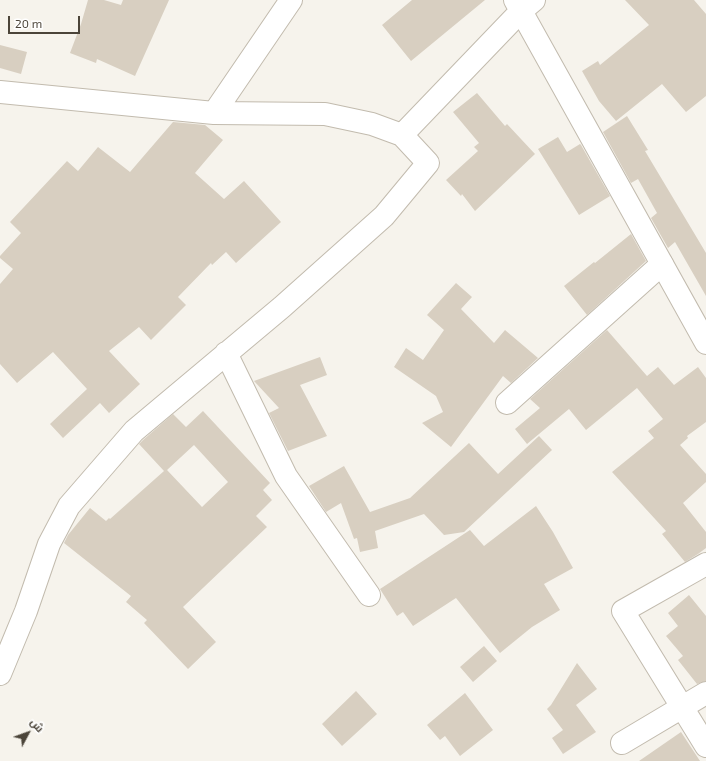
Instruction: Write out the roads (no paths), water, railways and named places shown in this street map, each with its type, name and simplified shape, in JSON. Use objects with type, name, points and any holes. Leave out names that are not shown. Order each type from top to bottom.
[{"type":"street","points":[[214,113],[291,0]]},
{"type":"street","points":[[402,135],[524,4],[662,264],[706,343]]},
{"type":"street","points":[[0,92],[214,113],[325,114],[372,124],[402,135],[428,163],[384,216],[282,307],[134,431],[69,506],[49,544],[26,611],[0,674]]},
{"type":"street","points":[[506,403],[662,264]]},
{"type":"street","points":[[226,354],[286,476],[369,595]]},
{"type":"street","points":[[704,569],[623,611],[706,746]]},
{"type":"street","points":[[622,743],[706,694]]}]
